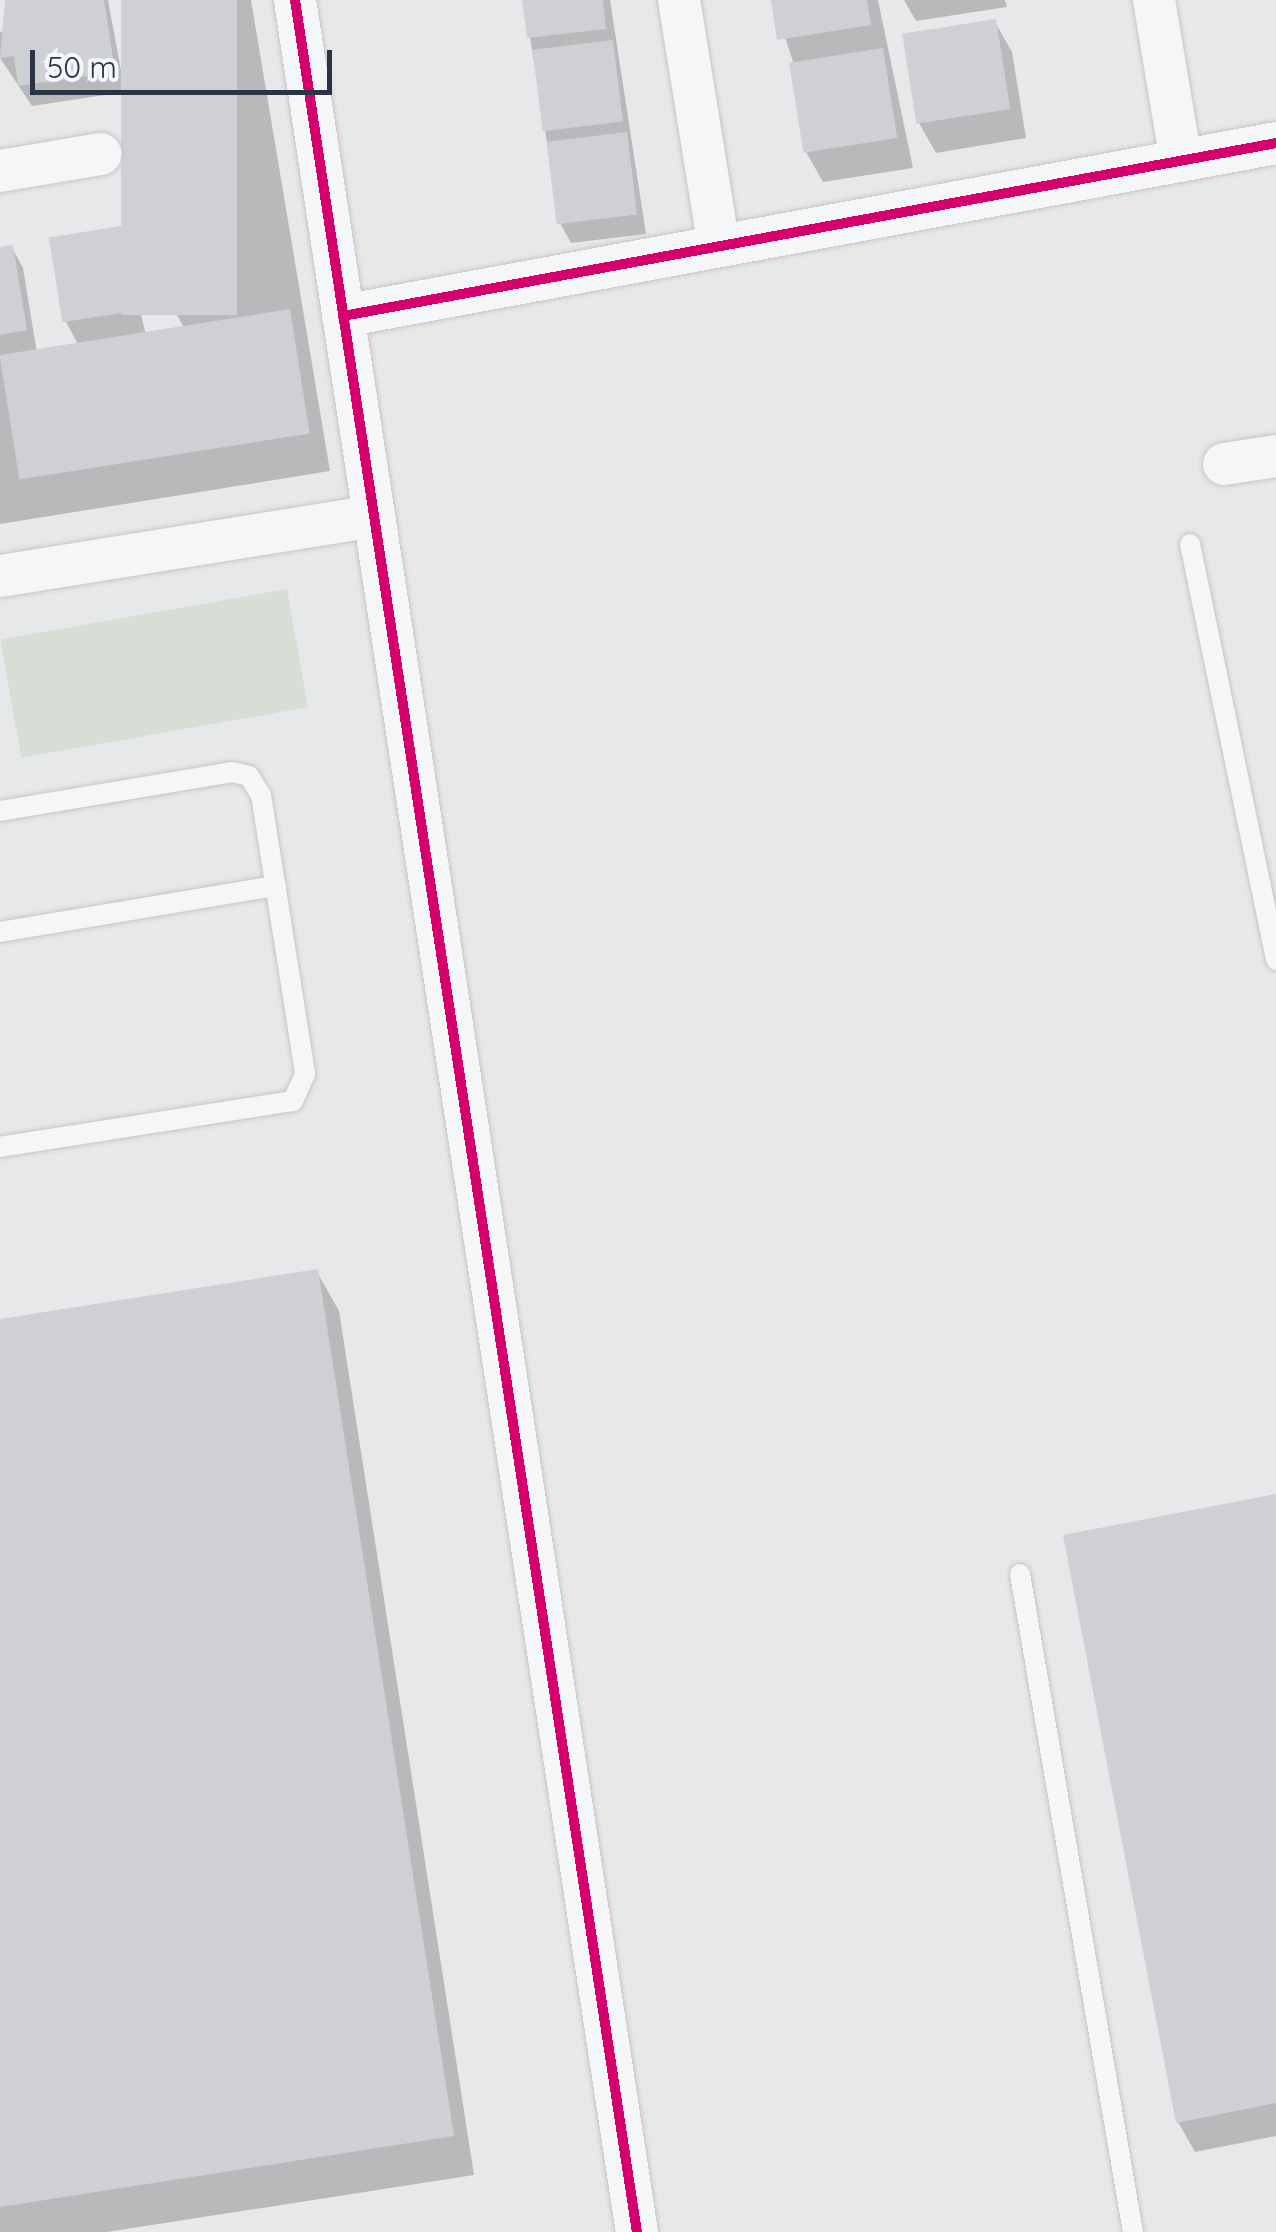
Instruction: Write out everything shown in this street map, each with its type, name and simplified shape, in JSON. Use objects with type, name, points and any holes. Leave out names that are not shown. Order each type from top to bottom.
[{"type":"street","points":[[294,0],[637,2232]]},
{"type":"street","points":[[679,0],[719,246]]},
{"type":"street","points":[[1154,0],[1180,160]]},
{"type":"street","points":[[343,316],[1276,143]]},
{"type":"street","points":[[0,170],[101,154]]},
{"type":"street","points":[[1224,464],[1276,456]]},
{"type":"street","points":[[0,576],[374,516]]},
{"type":"lane","points":[[1190,544],[1276,960]]},
{"type":"lane","points":[[0,811],[232,772],[262,795],[305,1074],[293,1101],[0,1147]]},
{"type":"lane","points":[[0,932],[276,886]]},
{"type":"lane","points":[[1020,1574],[1133,2232]]},
{"type":"shaded area","points":[[287,589],[308,707],[21,758],[0,640]]},
{"type":"building","points":[[5,0],[104,0],[115,72],[18,86],[14,56],[0,58]]},
{"type":"building","points":[[121,0],[237,0],[237,315],[121,315]]},
{"type":"building","points":[[522,0],[603,0],[606,29],[527,38]]},
{"type":"building","points":[[771,0],[867,0],[871,25],[777,40]]},
{"type":"building","points":[[996,19],[1010,109],[916,124],[902,34]]},
{"type":"building","points":[[613,40],[623,121],[543,131],[533,50]]},
{"type":"building","points":[[883,48],[897,138],[803,153],[789,63]]},
{"type":"building","points":[[627,132],[637,214],[557,224],[547,142]]},
{"type":"building","points":[[121,226],[134,311],[62,322],[49,237]]},
{"type":"building","points":[[13,245],[27,330],[0,335],[0,247]]},
{"type":"building","points":[[290,309],[310,433],[19,479],[0,355]]},
{"type":"building","points":[[318,1269],[454,2136],[0,2207],[0,1319]]},
{"type":"building","points":[[1276,1494],[1276,2103],[1176,2123],[1063,1535]]},
{"type":"cycle path","points":[[295,0],[637,2232]]},
{"type":"cycle path","points":[[343,316],[1276,143]]}]
